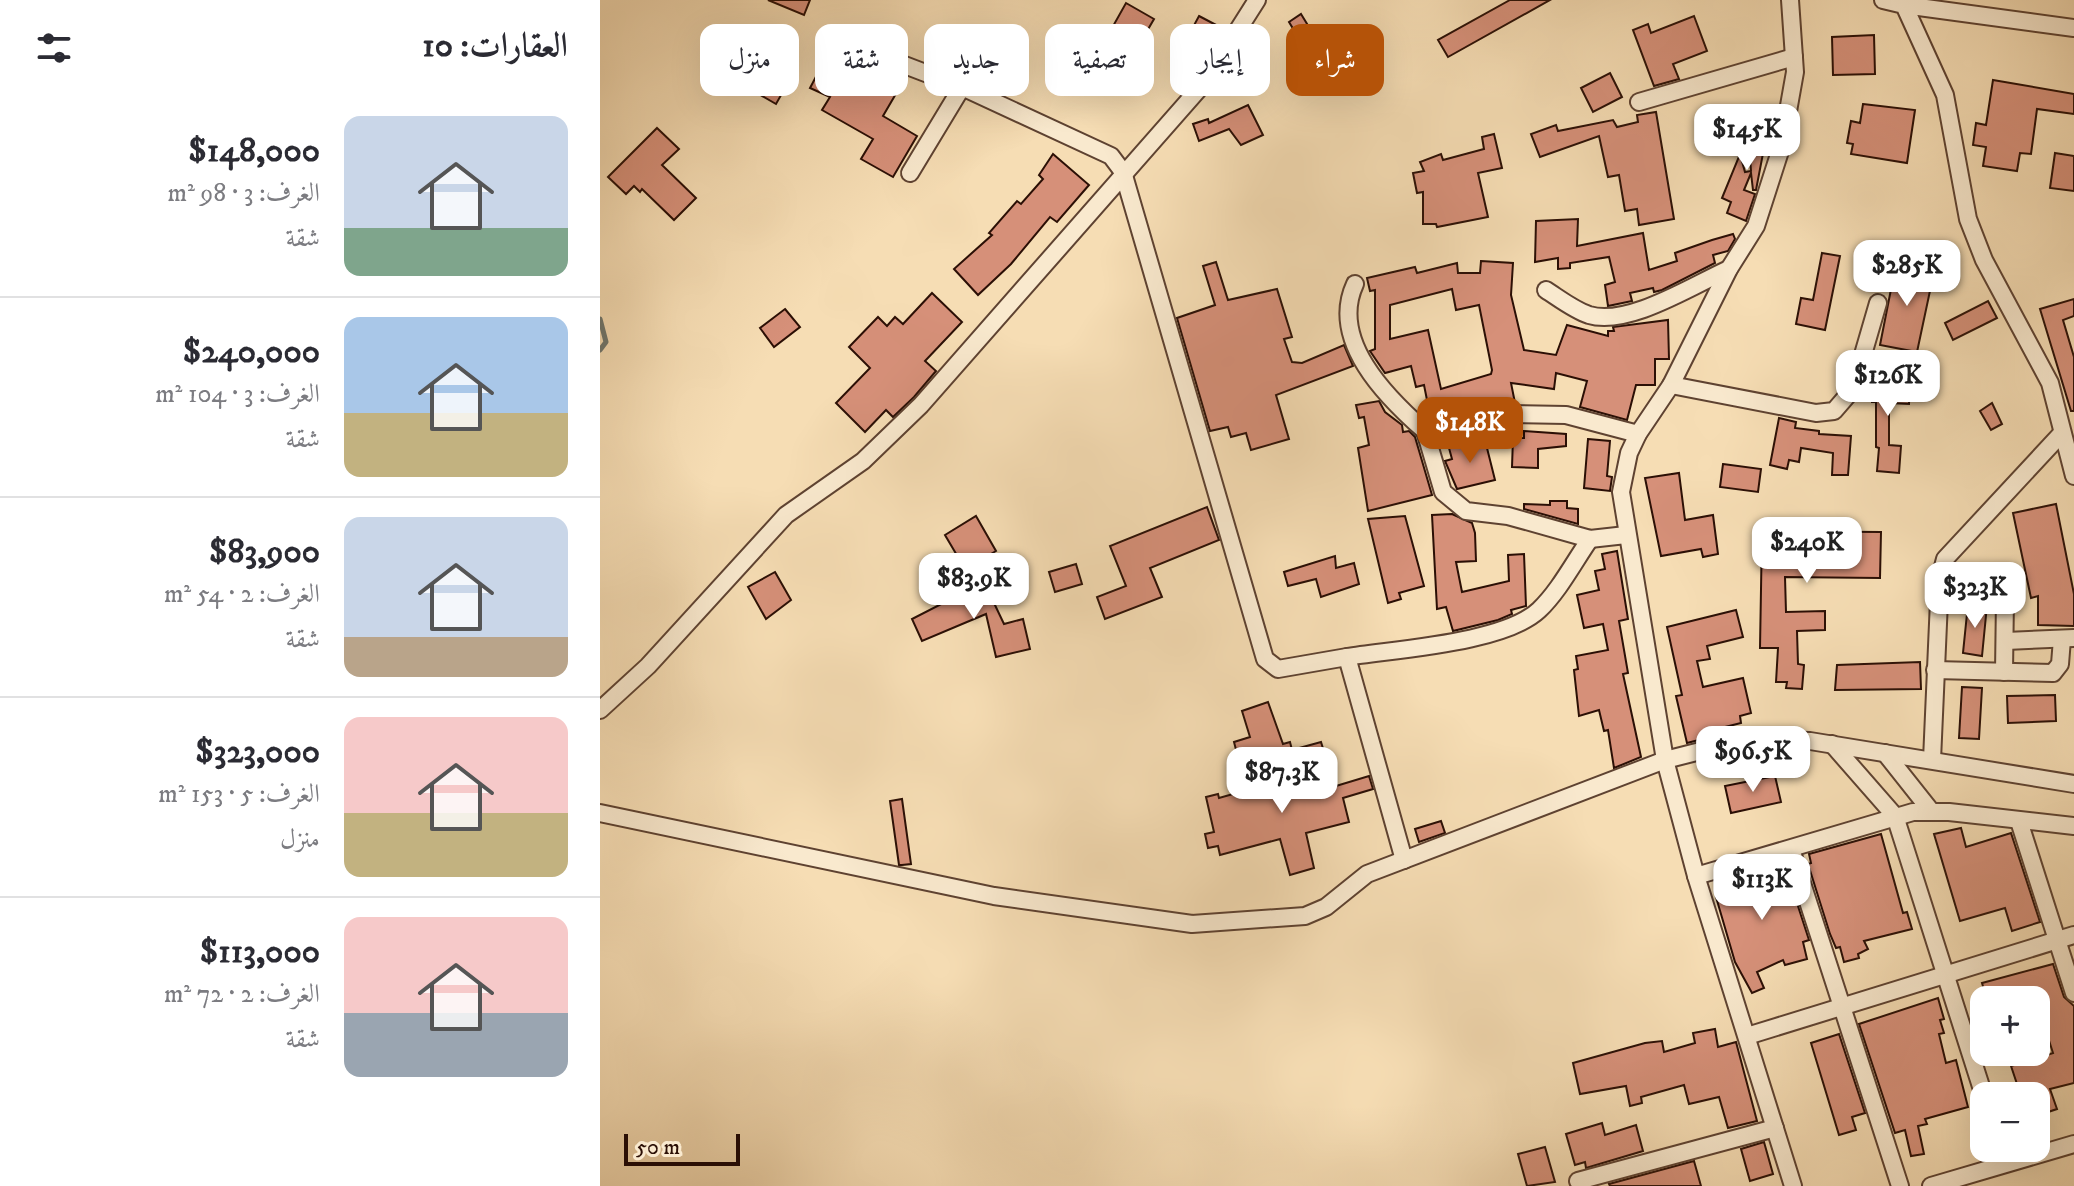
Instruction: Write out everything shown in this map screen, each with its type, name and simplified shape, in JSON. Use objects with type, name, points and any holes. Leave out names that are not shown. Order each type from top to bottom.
[{"type":"street","points":[[600,710],[648,666],[786,515],[863,461],[921,405],[984,337],[1123,172],[1205,82],[1257,0]]},
{"type":"street","points":[[1790,0],[1795,72],[1782,145],[1756,226],[1729,269],[1671,385],[1638,434],[1629,453],[1621,492],[1665,760],[1696,876],[1793,1186]]},
{"type":"street","points":[[1883,0],[2074,28]]},
{"type":"street","points":[[1904,2],[1945,95],[1968,219],[1984,260],[2050,383],[2067,436],[2074,476]]},
{"type":"street","points":[[1639,102],[1794,57]]},
{"type":"street","points":[[910,173],[957,96]]},
{"type":"street","points":[[981,96],[1111,156],[1123,172],[1265,659],[1278,669],[1480,636],[1520,625],[1541,608],[1590,539]]},
{"type":"street","points":[[1546,290],[1587,314],[1615,316],[1638,311],[1729,269]]},
{"type":"street","points":[[1355,284],[1349,296],[1348,318],[1366,370],[1425,431],[1443,492],[1466,511],[1508,516],[1590,539],[1626,535]]},
{"type":"street","points":[[1671,385],[1816,413],[1834,411],[1853,389],[1878,303]]},
{"type":"street","points":[[1425,431],[1504,414],[1566,415],[1638,434]]},
{"type":"street","points":[[1932,760],[1940,591],[1945,559],[2067,436]]},
{"type":"street","points":[[1940,591],[2002,596],[2007,606],[2004,672]]},
{"type":"street","points":[[1935,670],[2049,674],[2057,671],[2068,639],[2006,641]]},
{"type":"street","points":[[1347,657],[1404,860]]},
{"type":"street","points":[[600,813],[994,896],[1192,924],[1305,916],[1326,907],[1367,874],[1665,760],[1748,739],[1832,744],[2074,784]]},
{"type":"street","points":[[1832,744],[1895,816],[1979,1082]]},
{"type":"street","points":[[1885,753],[1931,811]]},
{"type":"street","points":[[1696,876],[1895,816],[1931,811],[2074,826]]},
{"type":"street","points":[[2019,821],[2074,993]]},
{"type":"street","points":[[1791,849],[1844,1005],[1900,1186]]},
{"type":"street","points":[[1747,1036],[2074,935]]},
{"type":"street","points":[[1578,1181],[1775,1128]]},
{"type":"street","points":[[2050,1148],[2074,1144]]},
{"type":"street","points":[[1931,1186],[1989,1162]]},
{"type":"building","points":[[768,0],[810,0],[804,15]]},
{"type":"building","points":[[1510,0],[1550,0],[1448,57],[1438,40]]},
{"type":"building","points":[[1126,3],[1154,19],[1151,24],[1114,24]]},
{"type":"building","points":[[1301,14],[1307,24],[1290,24]]},
{"type":"building","points":[[1199,16],[1214,24],[1195,24]]},
{"type":"building","points":[[1694,16],[1707,51],[1673,64],[1679,79],[1654,86],[1633,30],[1648,24],[1651,33]]},
{"type":"building","points":[[1874,35],[1875,74],[1833,75],[1832,37]]},
{"type":"building","points":[[1610,73],[1622,97],[1593,112],[1581,88]]},
{"type":"building","points":[[1993,80],[2074,94],[2074,114],[2037,109],[2031,154],[2020,153],[2017,171],[1983,166],[1986,147],[1973,145],[1976,123],[1986,125]]},
{"type":"building","points":[[762,96],[781,96],[776,104]]},
{"type":"building","points":[[828,96],[895,96],[883,116],[917,136],[893,177],[861,159],[873,139],[822,110],[830,97]]},
{"type":"building","points":[[1863,104],[1915,110],[1907,163],[1851,154],[1853,144],[1847,143],[1851,121],[1860,123]]},
{"type":"building","points":[[1248,105],[1263,135],[1241,145],[1229,129],[1199,141],[1193,124],[1208,119],[1209,123]]},
{"type":"building","points":[[1656,112],[1674,219],[1639,225],[1637,209],[1625,211],[1619,175],[1608,177],[1599,136],[1540,157],[1531,134],[1556,125],[1558,131],[1613,120],[1617,127],[1638,122],[1637,115]]},
{"type":"building","points":[[1747,118],[1769,122],[1756,190],[1753,190],[1751,173],[1744,190],[1755,194],[1746,221],[1727,213],[1731,202],[1722,198],[1740,154],[1745,172],[1751,171]]},
{"type":"building","points":[[657,128],[679,149],[662,165],[696,198],[674,220],[642,189],[640,192],[634,186],[626,194],[608,177]]},
{"type":"building","points":[[1494,134],[1502,168],[1478,173],[1488,217],[1437,227],[1436,224],[1423,224],[1423,192],[1417,193],[1413,173],[1424,171],[1420,162],[1441,154],[1443,160],[1484,149],[1482,137]]},
{"type":"building","points":[[2055,153],[2074,156],[2074,191],[2050,188]]},
{"type":"building","points":[[1053,154],[1089,185],[1057,222],[1050,217],[1011,264],[978,295],[954,269],[992,235],[989,233],[1017,201],[1021,204],[1043,179],[1039,175]]},
{"type":"building","points":[[1578,219],[1577,246],[1643,233],[1649,270],[1677,261],[1675,253],[1733,234],[1735,239],[1728,251],[1713,255],[1715,263],[1662,290],[1654,292],[1653,288],[1630,293],[1632,301],[1608,306],[1605,285],[1615,282],[1609,257],[1570,263],[1570,268],[1558,269],[1558,258],[1535,262],[1536,221]]},
{"type":"building","points":[[1822,253],[1840,256],[1825,330],[1796,324],[1801,298],[1813,300]]},
{"type":"building","points":[[1481,261],[1513,263],[1511,295],[1524,350],[1556,355],[1567,325],[1608,336],[1608,331],[1614,331],[1613,327],[1668,320],[1669,359],[1655,359],[1655,385],[1636,385],[1627,420],[1580,407],[1587,381],[1556,373],[1554,389],[1511,383],[1515,403],[1438,417],[1435,403],[1428,405],[1424,385],[1416,387],[1411,366],[1385,373],[1370,351],[1375,349],[1375,290],[1370,291],[1367,278],[1415,267],[1417,273],[1457,263],[1458,273],[1480,273]],"holes":[[[1452,289],[1456,310],[1479,305],[1492,370],[1491,374],[1441,389],[1428,330],[1390,339],[1390,305]]]},
{"type":"building","points":[[1216,262],[1228,300],[1277,289],[1292,337],[1284,339],[1292,362],[1302,363],[1344,345],[1353,366],[1276,395],[1289,439],[1251,450],[1246,433],[1231,437],[1228,427],[1210,431],[1177,318],[1215,305],[1203,266]]},
{"type":"building","points":[[1896,264],[1934,272],[1917,352],[1880,345]]},
{"type":"building","points":[[932,293],[962,322],[925,361],[936,371],[914,397],[893,417],[886,410],[865,432],[836,403],[870,368],[849,347],[878,317],[887,326],[895,317],[903,324]]},
{"type":"building","points":[[2074,299],[2074,316],[2063,320],[2074,357],[2074,411],[2071,411],[2040,309]]},
{"type":"building","points":[[1988,301],[1997,318],[1953,340],[1945,323]]},
{"type":"building","points":[[785,309],[800,327],[774,347],[760,328]]},
{"type":"building","points":[[1873,376],[1910,378],[1909,404],[1889,403],[1889,445],[1901,446],[1899,473],[1877,471],[1879,448],[1876,447],[1876,402],[1872,402]]},
{"type":"building","points":[[1379,401],[1385,412],[1402,425],[1403,432],[1409,431],[1415,437],[1432,495],[1368,511],[1358,448],[1369,445],[1364,417],[1359,418],[1356,405]]},
{"type":"building","points":[[1992,403],[2002,424],[1991,430],[1980,411]]},
{"type":"building","points":[[1779,418],[1796,422],[1795,428],[1819,431],[1819,434],[1851,436],[1848,475],[1832,475],[1833,453],[1801,448],[1799,462],[1789,460],[1787,469],[1770,465]]},
{"type":"building","points":[[1524,431],[1566,434],[1566,446],[1538,449],[1538,468],[1512,467],[1513,438],[1524,438]]},
{"type":"building","points":[[1588,439],[1610,441],[1607,476],[1612,477],[1610,491],[1584,488]]},
{"type":"building","points":[[1485,440],[1495,480],[1457,489],[1445,461],[1452,459],[1449,448]]},
{"type":"building","points":[[1723,464],[1761,469],[1758,492],[1720,487]]},
{"type":"building","points":[[1679,473],[1685,520],[1713,515],[1718,554],[1703,557],[1701,549],[1661,556],[1645,478]]},
{"type":"building","points":[[1550,501],[1567,501],[1567,508],[1578,509],[1578,524],[1524,509],[1524,504],[1550,505]]},
{"type":"building","points":[[2056,504],[2074,594],[2074,626],[2038,625],[2038,596],[2031,598],[2013,513]]},
{"type":"building","points":[[1207,507],[1219,540],[1150,568],[1162,597],[1105,619],[1097,597],[1126,586],[1110,546]]},
{"type":"building","points":[[1452,514],[1472,523],[1475,533],[1476,561],[1456,562],[1462,592],[1509,581],[1508,555],[1524,554],[1526,606],[1511,610],[1512,614],[1498,620],[1453,631],[1446,607],[1437,609],[1432,515]]},
{"type":"building","points":[[976,516],[996,551],[965,569],[945,535]]},
{"type":"building","points":[[1405,516],[1424,586],[1399,593],[1401,599],[1388,603],[1368,519]]},
{"type":"building","points":[[1762,531],[1881,532],[1880,578],[1785,577],[1786,612],[1825,611],[1825,630],[1797,631],[1798,664],[1804,665],[1802,689],[1786,688],[1787,682],[1776,682],[1778,648],[1760,648]]},
{"type":"building","points":[[1617,551],[1628,619],[1619,621],[1628,673],[1623,674],[1641,757],[1614,768],[1608,730],[1604,731],[1599,710],[1579,716],[1574,670],[1578,669],[1576,656],[1608,650],[1603,624],[1584,628],[1577,595],[1599,590],[1595,571],[1605,569],[1602,554]]},
{"type":"building","points":[[1335,556],[1336,568],[1354,563],[1359,584],[1321,597],[1316,579],[1288,586],[1284,572]]},
{"type":"building","points":[[1076,564],[1082,584],[1055,592],[1049,572]]},
{"type":"building","points":[[775,572],[791,600],[766,619],[748,587]]},
{"type":"building","points":[[984,582],[1004,624],[1023,619],[1030,649],[996,657],[986,614],[922,641],[912,619]]},
{"type":"building","points":[[1968,604],[1987,605],[1982,656],[1963,653]]},
{"type":"building","points":[[1736,610],[1743,637],[1707,646],[1710,659],[1697,661],[1703,687],[1743,678],[1751,713],[1740,716],[1741,723],[1725,727],[1726,733],[1687,743],[1676,696],[1682,695],[1667,627]]},
{"type":"building","points":[[1920,662],[1921,689],[1835,690],[1837,665]]},
{"type":"building","points":[[1962,687],[1982,688],[1979,739],[1959,738]]},
{"type":"building","points":[[2055,695],[2056,721],[2008,723],[2007,696]]},
{"type":"building","points":[[1268,702],[1283,744],[1290,742],[1292,750],[1321,742],[1328,765],[1241,769],[1234,742],[1250,737],[1242,711]]},
{"type":"building","points":[[1329,767],[1336,786],[1369,776],[1373,789],[1343,798],[1349,822],[1306,833],[1314,868],[1290,875],[1280,839],[1220,855],[1218,846],[1208,848],[1205,834],[1214,832],[1206,797],[1218,794],[1219,798]]},
{"type":"building","points":[[1775,776],[1781,802],[1731,813],[1725,786]]},
{"type":"building","points":[[902,799],[911,864],[899,865],[890,801]]},
{"type":"building","points":[[1441,821],[1445,833],[1419,842],[1415,829]]},
{"type":"building","points":[[1961,828],[1966,847],[2011,833],[2040,922],[2012,931],[2005,908],[1960,921],[1934,834]]},
{"type":"building","points":[[1881,834],[1903,913],[1907,912],[1912,929],[1864,941],[1868,949],[1858,954],[1859,958],[1844,962],[1840,947],[1836,948],[1830,934],[1808,864],[1811,863],[1809,854]]},
{"type":"building","points":[[1784,863],[1809,940],[1803,942],[1807,959],[1785,965],[1783,960],[1757,972],[1764,988],[1752,993],[1735,962],[1716,897],[1722,895],[1719,883]]},
{"type":"building","points":[[2053,964],[2064,997],[2074,1006],[2074,1083],[2050,1089],[2050,1082],[2016,1082],[2011,1066],[2050,1066],[2050,1054],[2053,1053],[2050,1044],[2050,986],[1983,986],[1982,983]]},
{"type":"building","points":[[1938,998],[1944,1019],[1940,1020],[1944,1033],[1939,1034],[1946,1063],[1956,1060],[1968,1107],[1925,1119],[1927,1124],[1918,1126],[1924,1154],[1911,1156],[1905,1130],[1895,1133],[1859,1024]]},
{"type":"building","points":[[1715,1029],[1718,1047],[1736,1042],[1757,1121],[1728,1128],[1719,1097],[1689,1104],[1684,1085],[1641,1097],[1642,1103],[1630,1106],[1626,1086],[1580,1094],[1573,1063],[1645,1043],[1662,1041],[1664,1052],[1695,1043],[1693,1033]]},
{"type":"building","points":[[1839,1034],[1865,1113],[1852,1117],[1856,1130],[1839,1135],[1811,1043]]},
{"type":"building","points":[[2050,1089],[2057,1109],[2050,1111]]},
{"type":"building","points":[[1602,1123],[1605,1135],[1636,1125],[1643,1151],[1586,1168],[1585,1162],[1575,1165],[1566,1134]]},
{"type":"building","points":[[1764,1142],[1773,1174],[1750,1181],[1741,1149]]},
{"type":"building","points":[[1545,1147],[1555,1182],[1527,1186],[1518,1154]]},
{"type":"building","points":[[1694,1161],[1701,1186],[1609,1184]]},
{"type":"waterway","points":[[600,319],[606,342],[600,350]]}]
